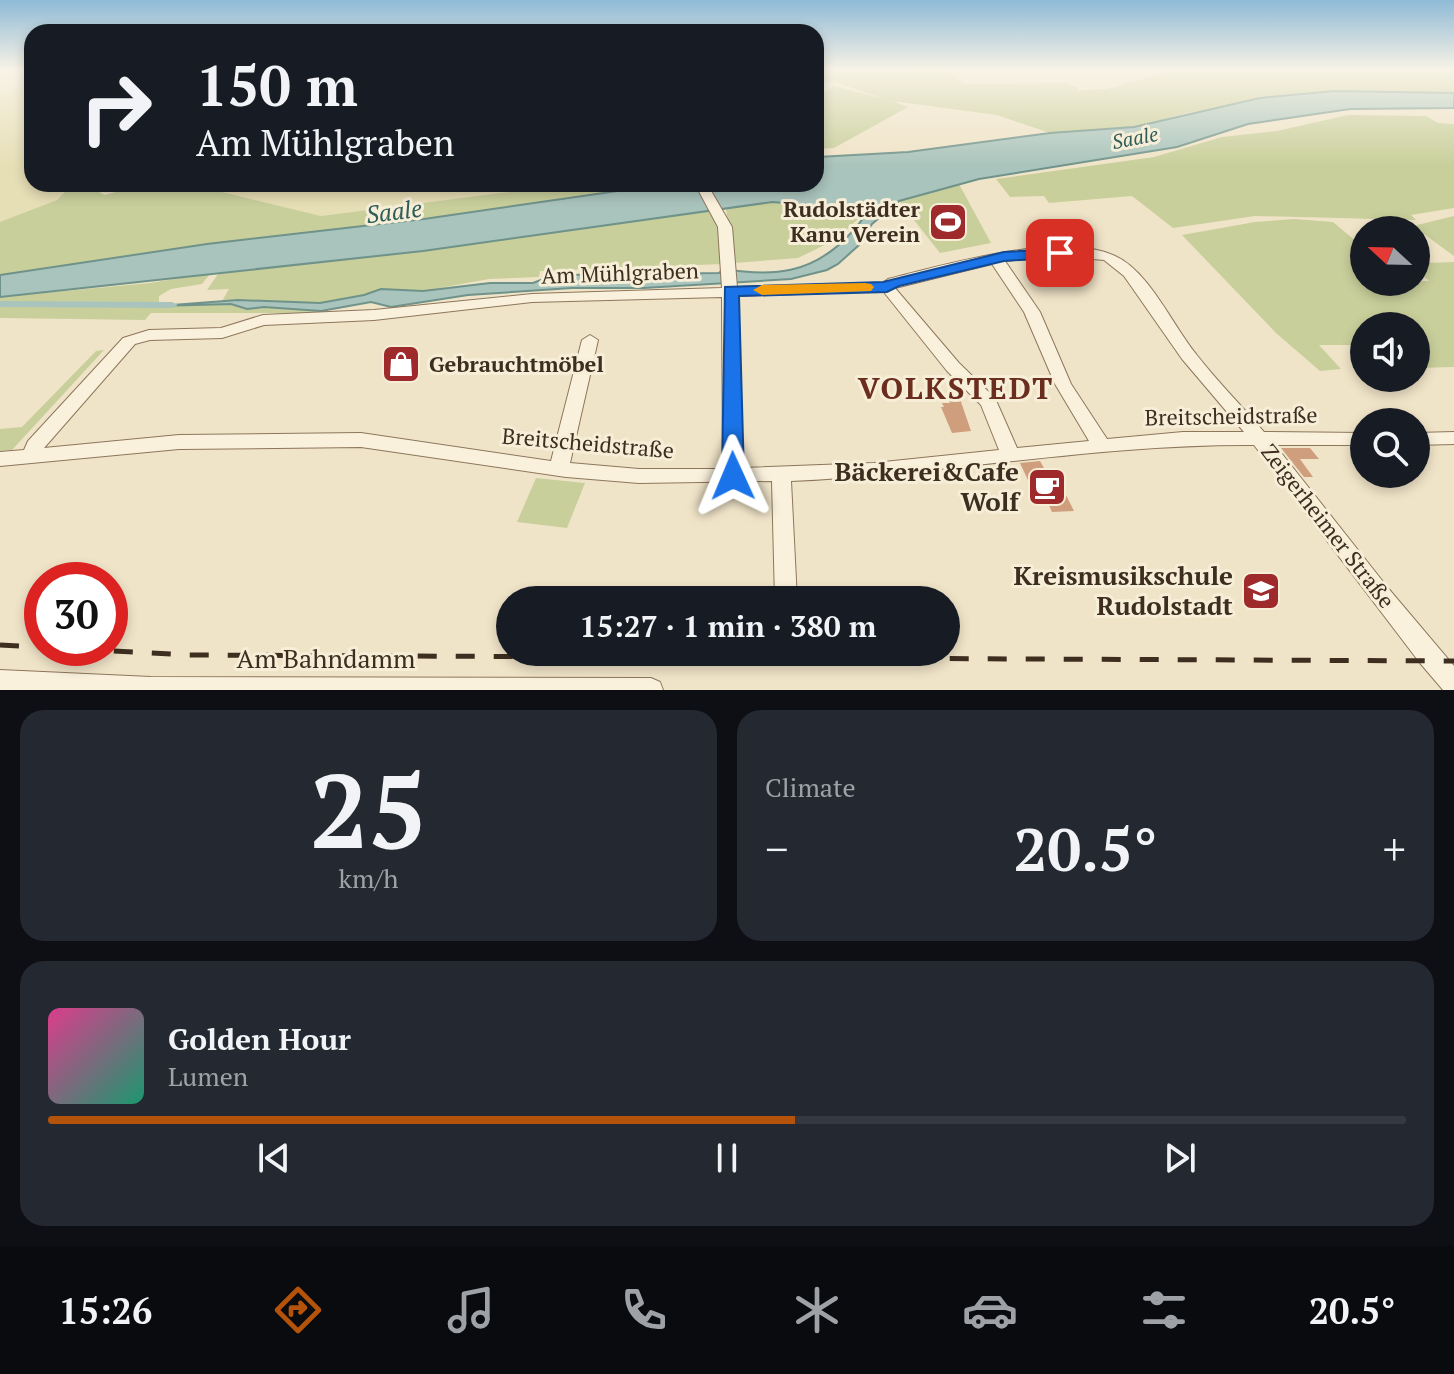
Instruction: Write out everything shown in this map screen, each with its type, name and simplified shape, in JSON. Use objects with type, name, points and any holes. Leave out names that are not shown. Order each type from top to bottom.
[{"type":"street","points":[[705,192],[725,227],[729,266],[733,476]]},
{"type":"street","name":"Am Mühlgraben","points":[[31,455],[35,446],[129,341],[149,335],[222,333],[263,320],[374,315],[532,298],[731,288],[887,287],[893,282],[996,259],[1060,253],[1111,258]]},
{"type":"street","name":"Zeigerheimer Straße","points":[[1111,258],[1143,289],[1186,353],[1259,438],[1454,684]]},
{"type":"street","points":[[996,259],[1032,312],[1063,384],[1101,445]]},
{"type":"street","points":[[887,287],[953,367],[989,402],[1010,455]]},
{"type":"street","points":[[559,469],[590,340]]},
{"type":"street","name":"Breitscheidstraße","points":[[0,459],[179,442],[361,440],[559,469],[639,476],[733,476],[874,470],[1183,438],[1350,439]]},
{"type":"street","points":[[1430,439],[1454,438]]},
{"type":"street","points":[[781,474],[785,586]]},
{"type":"street","name":"Am Bahndamm","points":[[0,682],[246,690],[651,690]]},
{"type":"shaded area","points":[[0,101],[24,101],[24,192],[65,192],[57,200],[0,222]]},
{"type":"shaded area","points":[[222,192],[508,192],[321,216]]},
{"type":"green space","points":[[824,101],[893,101],[908,107],[834,148],[824,149]]},
{"type":"green space","points":[[894,101],[1266,101],[1187,113],[1134,127],[1050,133],[997,115]]},
{"type":"green space","points":[[1348,115],[1426,116],[1438,123],[1454,124],[1454,208],[1412,216],[1255,216],[1173,228],[1132,196],[1049,203],[1044,196],[1010,197],[996,179],[1154,157],[1222,137],[1277,131]]},
{"type":"green space","name":"Rudolstädter Kanu Verein","points":[[959,184],[991,243],[940,253],[899,201]]},
{"type":"green space","points":[[65,192],[101,192],[105,195],[115,192],[222,192],[321,216],[508,192],[616,192],[424,219],[207,244],[0,275],[0,222],[57,200]]},
{"type":"green space","points":[[785,201],[869,209],[835,240],[798,258],[734,263],[726,209]]},
{"type":"green space","points":[[712,211],[721,226],[724,264],[540,271],[539,277],[489,279],[423,291],[381,289],[320,303],[222,301],[229,289],[207,290],[220,271],[423,251]]},
{"type":"green space","points":[[1454,216],[1454,256],[1430,238],[1430,222]]},
{"type":"green space","points":[[1294,219],[1333,222],[1350,236],[1350,296],[1430,296],[1430,263],[1454,262],[1454,367],[1430,368],[1430,312],[1350,312],[1350,345],[1319,345],[1341,369],[1320,371],[1276,333],[1182,235],[1255,222]]},
{"type":"green space","points":[[211,273],[202,284],[171,289],[159,296],[159,307],[231,304],[247,309],[328,310],[328,313],[151,313],[145,320],[0,318],[0,297],[150,283]]},
{"type":"green space","points":[[104,350],[12,450],[0,451],[0,429],[22,427],[96,351]]},
{"type":"green space","points":[[536,478],[585,483],[567,528],[517,522]]},
{"type":"water","name":"Saale","points":[[1246,101],[1454,101],[1454,108],[1350,109],[1248,124],[1177,147],[979,179],[899,201],[872,224],[859,245],[838,264],[791,279],[468,295],[391,307],[371,302],[321,311],[264,307],[247,309],[231,304],[159,306],[238,300],[320,303],[381,289],[423,291],[490,283],[533,283],[551,276],[719,273],[723,269],[759,273],[792,270],[807,265],[836,247],[853,231],[868,209],[772,202],[423,251],[0,297],[0,275],[207,244],[424,219],[611,192],[824,192],[824,157],[908,152],[1050,133],[1134,127]]},
{"type":"building","points":[[960,399],[971,431],[952,433],[941,407],[944,407],[942,403],[950,403],[949,400]]},
{"type":"building","points":[[1281,448],[1310,448],[1319,459],[1300,459],[1313,477],[1304,477]]},
{"type":"building","name":"Bäckerei&Cafe Wolf","points":[[1040,461],[1053,484],[1060,483],[1074,511],[1052,512],[1042,490],[1033,491],[1020,463]]},
{"type":"waterway","points":[[0,304],[172,305]]},
{"type":"railway","points":[[0,645],[188,655],[1454,661]]},
{"type":"slow traffic","points":[[762,290],[865,287]]},
{"type":"place","name":"Rudolstädter Kanu Verein","points":[[948,222]]},
{"type":"place","name":"Gebrauchtmöbel","points":[[401,364]]},
{"type":"place","name":"Bäckerei&Cafe Wolf","points":[[1047,487]]},
{"type":"place","name":"Kreismusikschule Rudolstadt","points":[[1261,591]]},
{"type":"district","name":"VOLKSTEDT","points":[[956,389]]},
{"type":"route","points":[[733,476],[731,291],[887,287],[893,282],[1004,257],[1060,253]]}]
